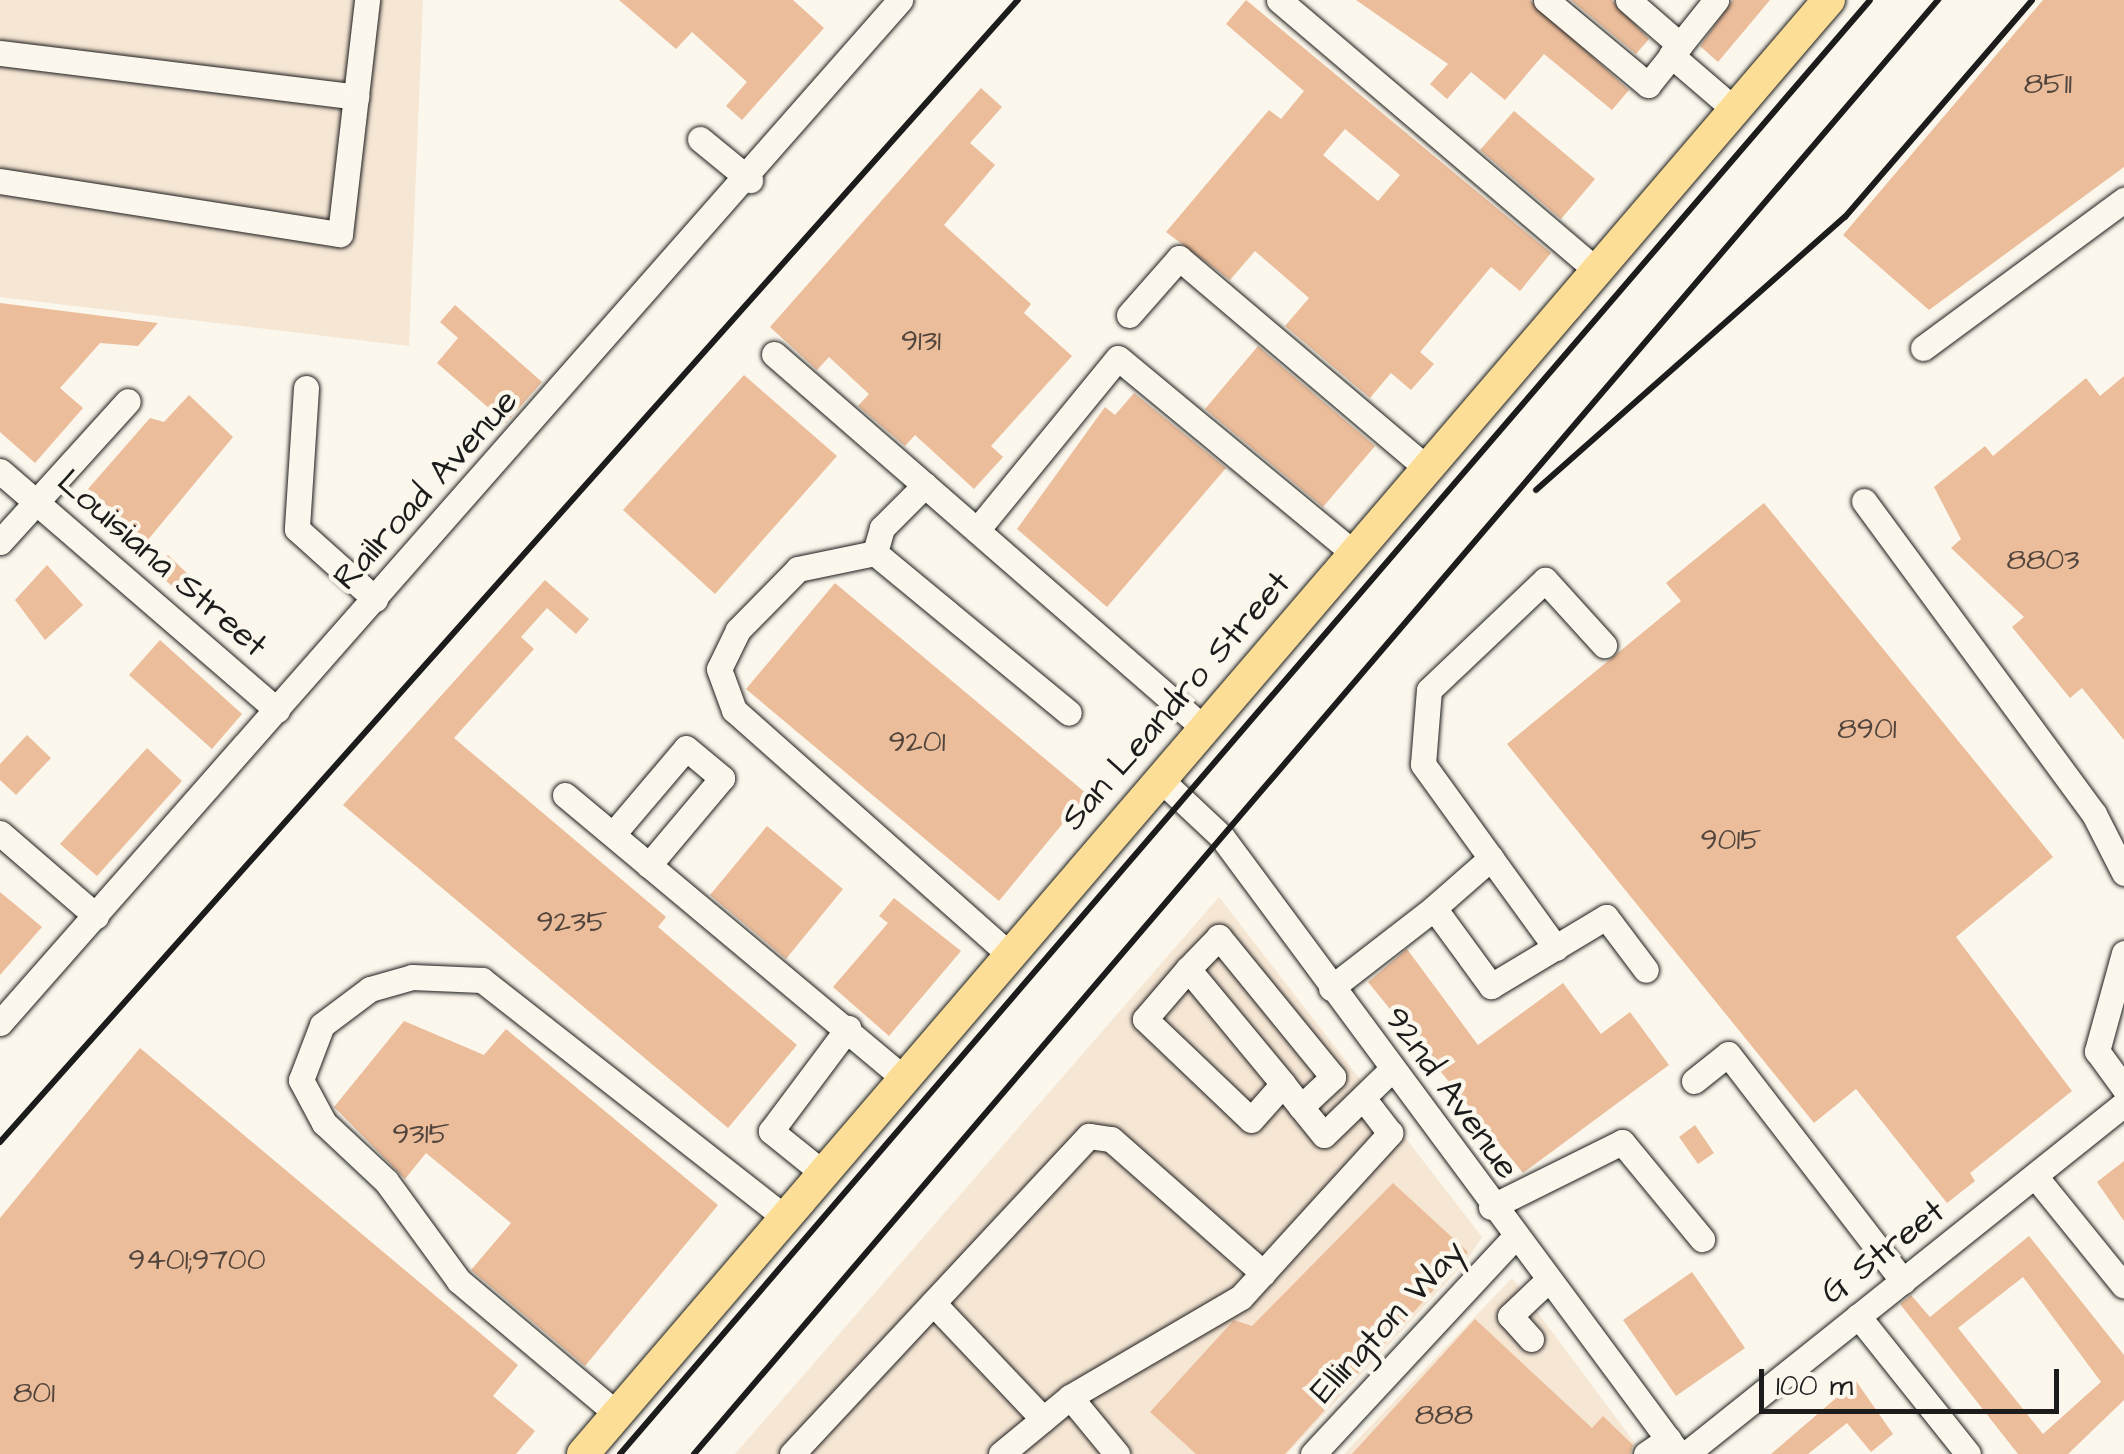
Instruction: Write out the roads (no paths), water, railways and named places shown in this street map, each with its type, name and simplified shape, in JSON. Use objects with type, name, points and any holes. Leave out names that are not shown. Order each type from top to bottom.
[{"type":"main road","name":"San Leandro Street","points":[[582,1454],[1825,2]]},
{"type":"street","points":[[0,181],[340,234],[367,0]]},
{"type":"street","name":"Railroad Avenue","points":[[0,1023],[750,180],[862,29],[900,0]]},
{"type":"street","points":[[1279,0],[1597,271]]},
{"type":"street","points":[[1546,0],[1648,85],[1716,0]]},
{"type":"street","points":[[1628,0],[1735,110]]},
{"type":"street","points":[[0,53],[356,97]]},
{"type":"street","points":[[700,140],[750,180]]},
{"type":"street","points":[[1922,348],[2124,200]]},
{"type":"street","points":[[1129,315],[1180,258],[1428,468]]},
{"type":"street","points":[[774,354],[1205,729]]},
{"type":"street","points":[[977,530],[1118,358],[1354,554]]},
{"type":"street","points":[[306,388],[297,529],[375,600]]},
{"type":"street","points":[[0,542],[128,401]]},
{"type":"street","name":"Louisiana Street","points":[[0,471],[277,710]]},
{"type":"street","points":[[875,553],[882,528],[924,485]]},
{"type":"street","points":[[1864,501],[2094,814],[2124,873]]},
{"type":"street","points":[[875,553],[1069,713]]},
{"type":"street","points":[[875,553],[798,569],[738,630],[719,669],[734,710],[1010,954]]},
{"type":"street","points":[[1556,948],[1423,764],[1428,690],[1545,580],[1604,645]]},
{"type":"street","points":[[614,834],[686,748],[722,778],[649,865]]},
{"type":"street","name":"92nd Avenue","points":[[1160,780],[1222,837],[1670,1450]]},
{"type":"street","points":[[566,795],[904,1078]]},
{"type":"street","points":[[0,833],[96,916]]},
{"type":"street","points":[[1331,988],[1491,858]]},
{"type":"street","points":[[1434,908],[1491,986],[1606,917],[1646,970]]},
{"type":"street","points":[[1283,1084],[1251,1120],[1144,1019],[1219,937],[1333,1077],[1301,1107]]},
{"type":"street","points":[[2124,954],[2097,1051],[2124,1088]]},
{"type":"street","points":[[1188,970],[1324,1136],[1392,1070]]},
{"type":"street","points":[[617,1414],[459,1281],[386,1180],[324,1122],[301,1080],[322,1025],[384,985],[482,980],[784,1218]]},
{"type":"street","points":[[823,1173],[771,1131],[848,1028]]},
{"type":"street","points":[[1694,1082],[1728,1054],[1903,1281]]},
{"type":"street","points":[[1001,1454],[1070,1396],[1241,1297],[1390,1134],[1363,1098]]},
{"type":"street","name":"G Street","points":[[1670,1450],[1858,1316],[2124,1104]]},
{"type":"street","points":[[792,1454],[1071,1147],[1100,1132],[1264,1273]]},
{"type":"street","points":[[1491,1207],[1622,1142],[1702,1239]]},
{"type":"street","points":[[2035,1176],[2124,1286]]},
{"type":"street","name":"Ellington Way","points":[[1314,1454],[1514,1238]]},
{"type":"street","points":[[1531,1340],[1510,1316],[1546,1282]]},
{"type":"street","points":[[933,1303],[1043,1419]]},
{"type":"street","points":[[1858,1316],[1968,1454]]},
{"type":"street","points":[[1070,1396],[1117,1454]]},
{"type":"railway","points":[[0,1142],[1018,0]]},
{"type":"railway","points":[[620,1454],[1870,0]]},
{"type":"railway","points":[[694,1454],[1938,0]]},
{"type":"railway","points":[[1536,490],[1845,217],[2032,0]]}]
